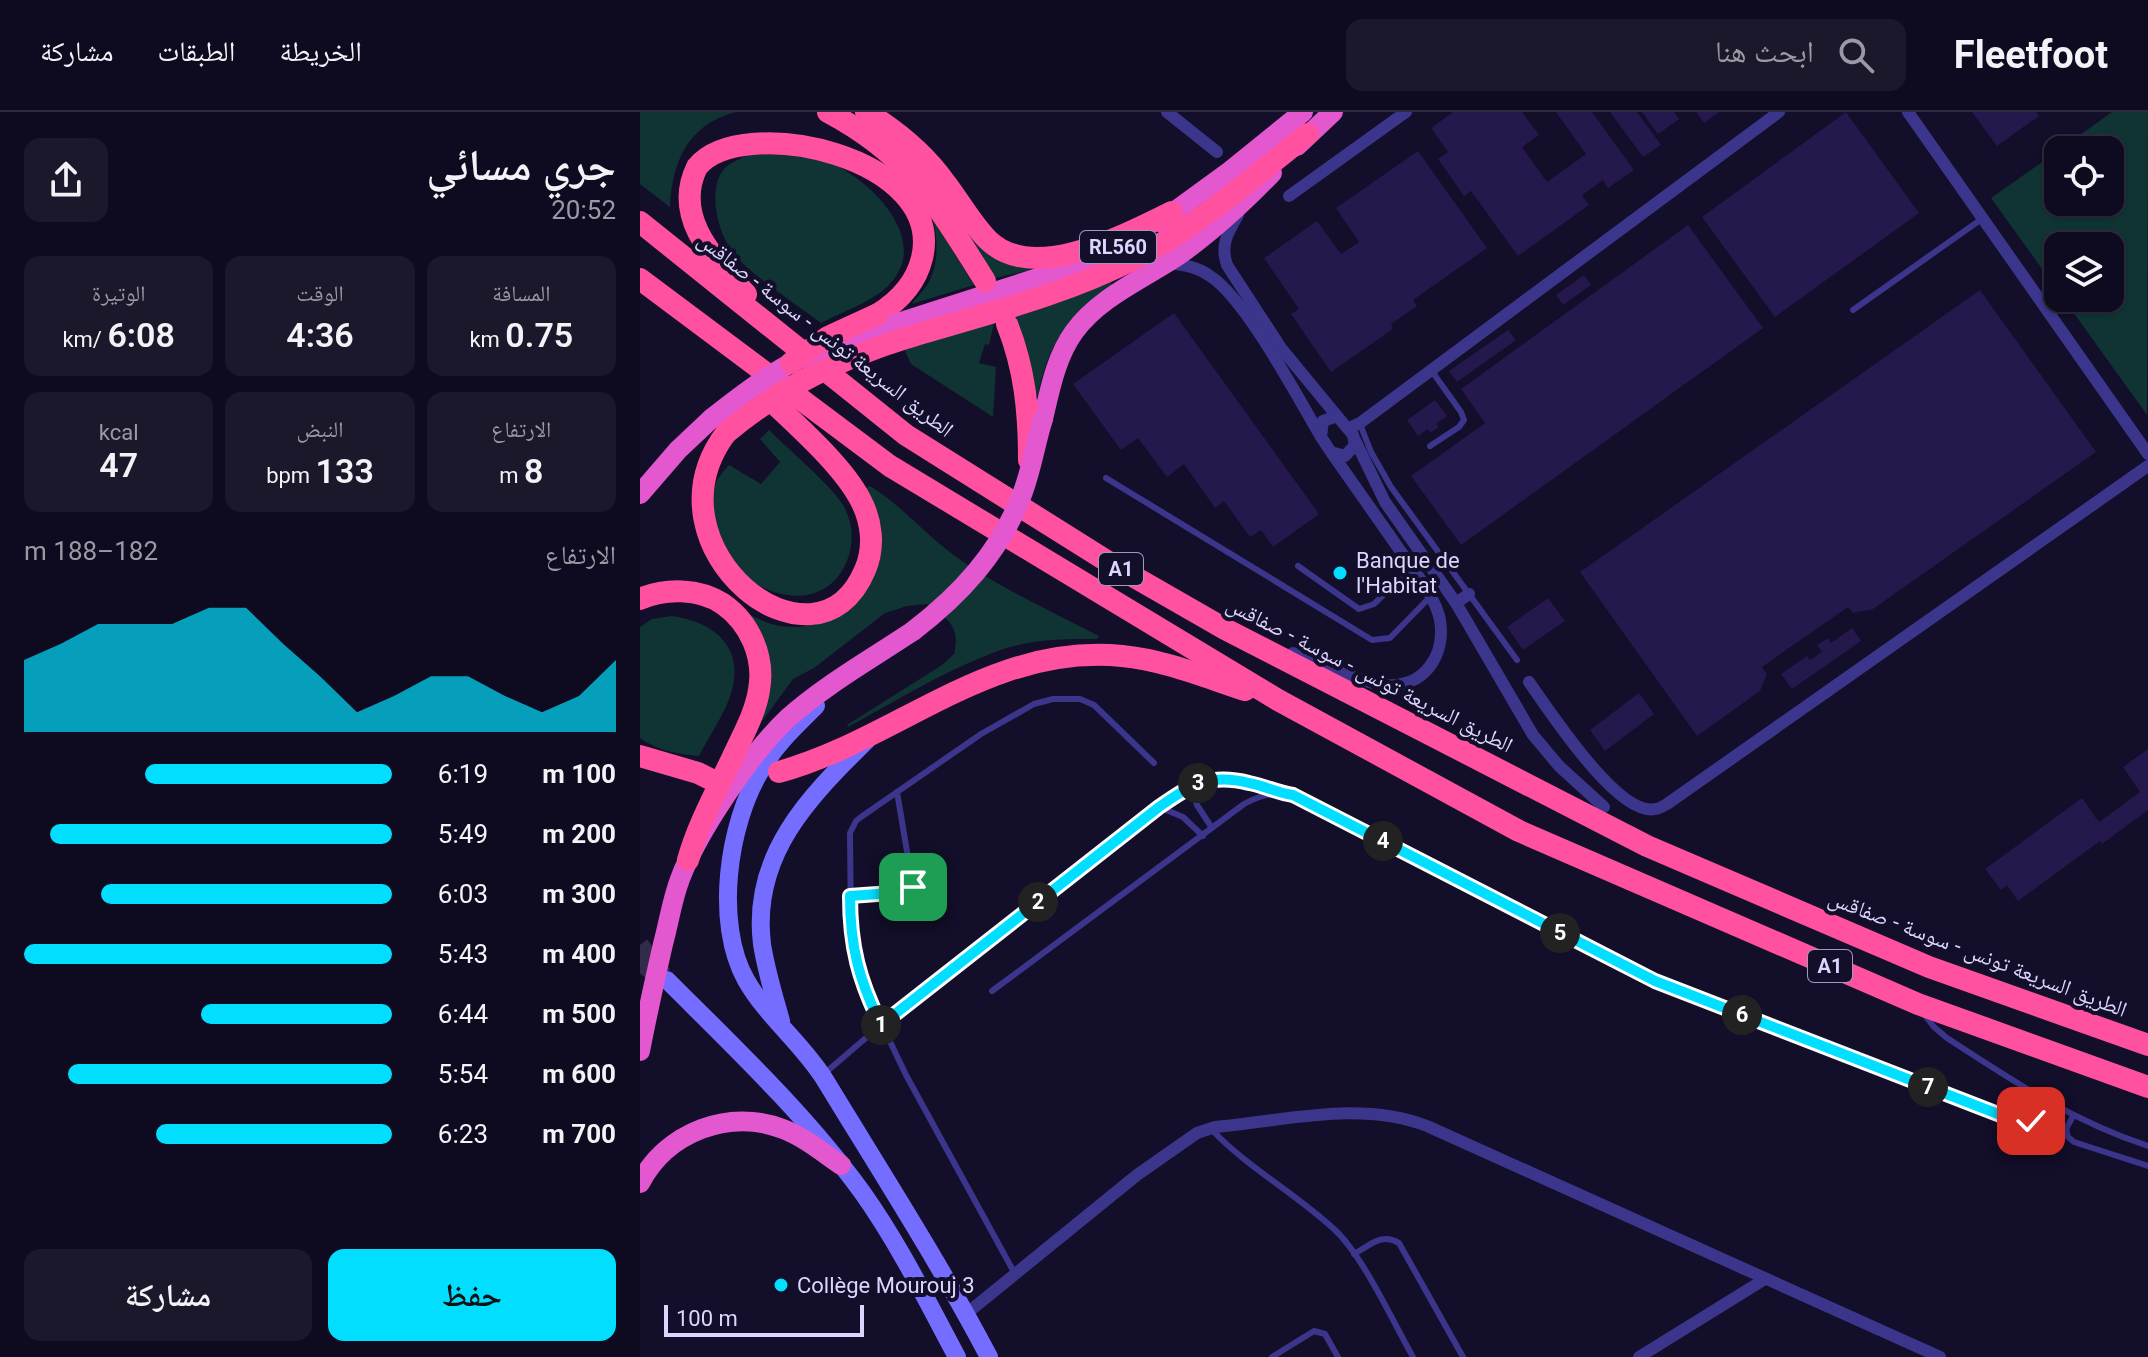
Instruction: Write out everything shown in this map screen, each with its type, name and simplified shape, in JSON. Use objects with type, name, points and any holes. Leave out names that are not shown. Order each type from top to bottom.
[{"type":"highway","points":[[828,112],[880,144],[921,184],[985,281]]},
{"type":"highway","points":[[866,112],[895,130],[918,150],[990,242],[1006,252],[1045,258],[1079,253],[1172,212]]},
{"type":"highway","name":"RL560","points":[[719,425],[790,353],[816,351],[905,329],[1091,261],[1150,229],[1230,171],[1303,112]]},
{"type":"highway","name":"RL560","points":[[1036,417],[1074,332],[1106,302],[1166,263],[1246,200],[1333,112]]},
{"type":"highway","points":[[787,125],[836,139],[881,165],[912,198],[924,233],[920,265],[902,296],[878,314],[790,353],[714,257],[691,216],[691,184],[704,154],[724,138],[748,128],[787,125]]},
{"type":"highway","points":[[640,494],[678,450],[814,373],[872,348],[905,329],[1059,291],[1135,259],[1211,211],[1308,134]]},
{"type":"highway","name":"الطريق السريعة تونس - سوسة - صفاقس","points":[[640,222],[790,353],[906,435],[1110,563],[1225,629],[1647,846],[1929,967],[2148,1045]]},
{"type":"highway","name":"A1","points":[[640,279],[890,466],[1278,700],[1519,831],[1918,1004],[2148,1087]]},
{"type":"highway","points":[[676,307],[835,465],[860,499],[867,514],[872,550],[861,579],[846,596],[815,612],[779,613],[745,599],[717,578],[703,562],[688,528],[689,490],[719,425]]},
{"type":"highway","points":[[688,860],[731,789],[767,740],[788,718],[913,631],[961,591],[997,545],[1023,493],[1036,417],[1007,324]]},
{"type":"highway","points":[[640,599],[658,593],[683,591],[719,602],[747,630],[760,666],[757,703],[697,833],[672,905],[640,1051]]},
{"type":"highway","points":[[779,772],[817,759],[993,675],[1027,663],[1063,657],[1102,655],[1139,659],[1278,700]]},
{"type":"highway","points":[[640,756],[710,779],[684,779],[640,768]]},
{"type":"highway","points":[[1604,807],[1647,846]]},
{"type":"highway","points":[[640,1183],[649,1167],[669,1147],[703,1128],[727,1123],[754,1123],[781,1129],[841,1165]]},
{"type":"main road","points":[[837,682],[789,731],[759,772],[740,818],[728,898],[736,956],[752,989],[822,1075],[989,1357]]},
{"type":"main road","points":[[781,1024],[761,933],[770,871],[798,812],[874,732]]},
{"type":"main road","points":[[667,980],[797,1111],[841,1165],[900,1251],[957,1357]]},
{"type":"street","points":[[1167,112],[1217,152]]},
{"type":"street","points":[[1289,196],[1406,112]]},
{"type":"street","points":[[1331,452],[1340,457],[1350,454],[1355,430],[1779,112]]},
{"type":"street","points":[[1908,112],[2146,446]]},
{"type":"street","points":[[1246,200],[1225,239],[1227,265],[1281,348],[1337,416],[1355,430],[1377,489],[1395,520],[1456,603],[1533,735],[1559,766],[1604,807]]},
{"type":"street","points":[[1166,263],[1200,270],[1223,287],[1247,317],[1321,437],[1431,596],[1440,619],[1438,655],[1422,675],[1399,685],[1373,682],[1225,629]]},
{"type":"street","points":[[1321,437],[1323,421],[1337,416]]},
{"type":"street","points":[[1529,682],[1596,773],[1644,809],[1655,810],[2148,466]]},
{"type":"street","points":[[1456,603],[1469,594]]},
{"type":"street","points":[[966,1314],[1137,1175],[1197,1133],[1210,1128],[1357,1112],[1405,1118],[1940,1357]]},
{"type":"street","points":[[1639,1357],[1765,1279]]},
{"type":"lane","points":[[1853,310],[1983,218]]},
{"type":"lane","points":[[1430,446],[1459,427],[1464,420],[1431,370]]},
{"type":"lane","points":[[1355,430],[1391,487],[1517,660]]},
{"type":"lane","points":[[1106,478],[1372,640],[1390,638],[1431,596]]},
{"type":"lane","points":[[1298,566],[1359,609],[1374,604],[1412,567]]},
{"type":"lane","points":[[1015,1274],[906,1075],[861,981],[851,935],[852,827],[861,817],[996,724],[1034,704],[1053,699],[1080,699],[1094,705],[1154,763]]},
{"type":"lane","points":[[822,1075],[881,1025],[1159,807],[1204,780],[1232,780],[1301,799],[1655,981],[2003,1116],[2031,1121],[2058,1109]]},
{"type":"lane","points":[[1191,786],[1197,805],[1212,828]]},
{"type":"lane","points":[[850,896],[905,892],[913,887],[897,792]]},
{"type":"lane","points":[[992,991],[1212,828],[1259,796],[1276,792]]},
{"type":"lane","points":[[1159,807],[1183,817],[1203,836]]},
{"type":"lane","points":[[1918,1004],[1934,1027],[1947,1038],[2058,1109],[2103,1131],[2148,1146]]},
{"type":"lane","points":[[2073,1116],[2066,1129],[2071,1140],[2148,1166]]},
{"type":"lane","points":[[1210,1128],[1247,1164],[1338,1234],[1354,1254],[1413,1357]]},
{"type":"lane","points":[[1354,1254],[1383,1238],[1392,1238],[1399,1243],[1463,1357]]},
{"type":"lane","points":[[1272,1357],[1314,1331],[1325,1334],[1338,1357]]},
{"type":"green space","points":[[640,112],[736,112],[706,126],[686,147],[674,175],[670,207],[640,184]]},
{"type":"green space","points":[[2112,112],[2148,112],[2147,415],[2073,312],[2124,312],[2124,232],[2044,232],[2044,272],[1991,198],[2044,161],[2044,216],[2124,216],[2124,136],[2079,136]]},
{"type":"green space","points":[[798,153],[824,159],[844,169],[881,200],[895,219],[903,239],[903,260],[888,286],[870,299],[821,323],[741,262],[724,236],[717,216],[715,194],[722,171],[750,154]]},
{"type":"green space","points":[[933,219],[974,285],[912,304],[928,284],[936,260]]},
{"type":"green space","points":[[962,225],[1030,267],[1031,270],[995,278]]},
{"type":"green space","points":[[1111,282],[1113,287],[1084,307],[1062,332],[1047,361],[1038,395],[1035,395],[1028,351],[1014,316]]},
{"type":"green space","points":[[994,323],[989,345],[985,344],[979,363],[996,367],[993,417],[911,364],[904,349]]},
{"type":"green space","points":[[769,430],[837,496],[851,524],[850,551],[838,577],[823,589],[807,595],[789,595],[770,590],[737,570],[723,553],[712,520],[712,491],[729,465],[761,484],[780,462],[760,439]]},
{"type":"green space","points":[[870,486],[978,572],[1099,636],[1097,639],[1031,642],[989,654],[927,683],[848,727],[954,654],[956,636],[951,624],[927,604],[907,606],[885,613],[814,668],[793,679],[763,720],[759,718],[746,613],[772,624],[800,627],[835,617],[863,594],[873,578],[882,542],[865,489]]},
{"type":"green space","points":[[671,616],[712,630],[730,650],[734,663],[731,694],[699,756],[668,751],[640,738],[640,627],[652,619]]},
{"type":"building","points":[[1453,112],[1522,112],[1539,135],[1522,147],[1547,182],[1586,154],[1556,112],[1592,112],[1634,170],[1608,188],[1603,180],[1582,195],[1589,205],[1518,256],[1471,191],[1464,196],[1438,159],[1448,152],[1431,128]]},
{"type":"building","points":[[1610,112],[1637,112],[1661,145],[1643,157]]},
{"type":"building","points":[[1642,112],[1674,112],[1679,119],[1658,134]]},
{"type":"building","points":[[1696,112],[1719,112],[1704,123]]},
{"type":"building","points":[[1846,112],[1919,213],[1775,317],[1702,217]]},
{"type":"building","points":[[1972,112],[2036,112],[2039,116],[1997,146]]},
{"type":"building","points":[[1418,151],[1487,248],[1413,300],[1417,306],[1391,324],[1393,329],[1331,372],[1291,314],[1299,309],[1264,258],[1317,221],[1341,254],[1359,242],[1336,208]]},
{"type":"building","points":[[1688,225],[1763,328],[1461,545],[1411,476],[1485,423],[1461,389]]},
{"type":"building","points":[[1584,275],[1591,285],[1563,305],[1556,295]]},
{"type":"building","points":[[1980,290],[2096,452],[1873,609],[1853,613],[1848,607],[1762,667],[1767,674],[1760,691],[1697,736],[1580,572]]},
{"type":"building","points":[[1174,313],[1319,514],[1273,547],[1261,530],[1250,537],[1224,501],[1215,508],[1184,464],[1167,477],[1138,438],[1121,450],[1073,384]]},
{"type":"building","points":[[1508,330],[1516,340],[1457,382],[1449,371]]},
{"type":"building","points":[[1435,400],[1447,416],[1436,424],[1439,427],[1430,433],[1428,429],[1418,436],[1407,420]]},
{"type":"building","points":[[1548,598],[1565,621],[1523,650],[1507,627]]},
{"type":"building","points":[[1852,628],[1861,641],[1792,689],[1781,674],[1807,656],[1810,660],[1822,652],[1817,645],[1828,638],[1831,643]]},
{"type":"building","points":[[1639,693],[1654,714],[1605,751],[1590,730]]},
{"type":"building","points":[[2148,749],[2148,810],[2018,901],[2007,885],[2001,890],[1985,869],[2082,798],[2099,822],[2140,792],[2123,767]]},
{"type":"tunnel","points":[[640,945],[663,975]]},
{"type":"tunnel","points":[[640,960],[667,980]]},
{"type":"place","name":"Banque de l'Habitat","points":[[1340,573]]},
{"type":"place","name":"Collège Mourouj 3","points":[[781,1285]]},
{"type":"route","points":[[913,887],[905,892],[850,896],[854,958],[881,1025],[1159,807],[1204,780],[1247,782],[1293,795],[1655,981],[2003,1116],[2031,1121]]}]
